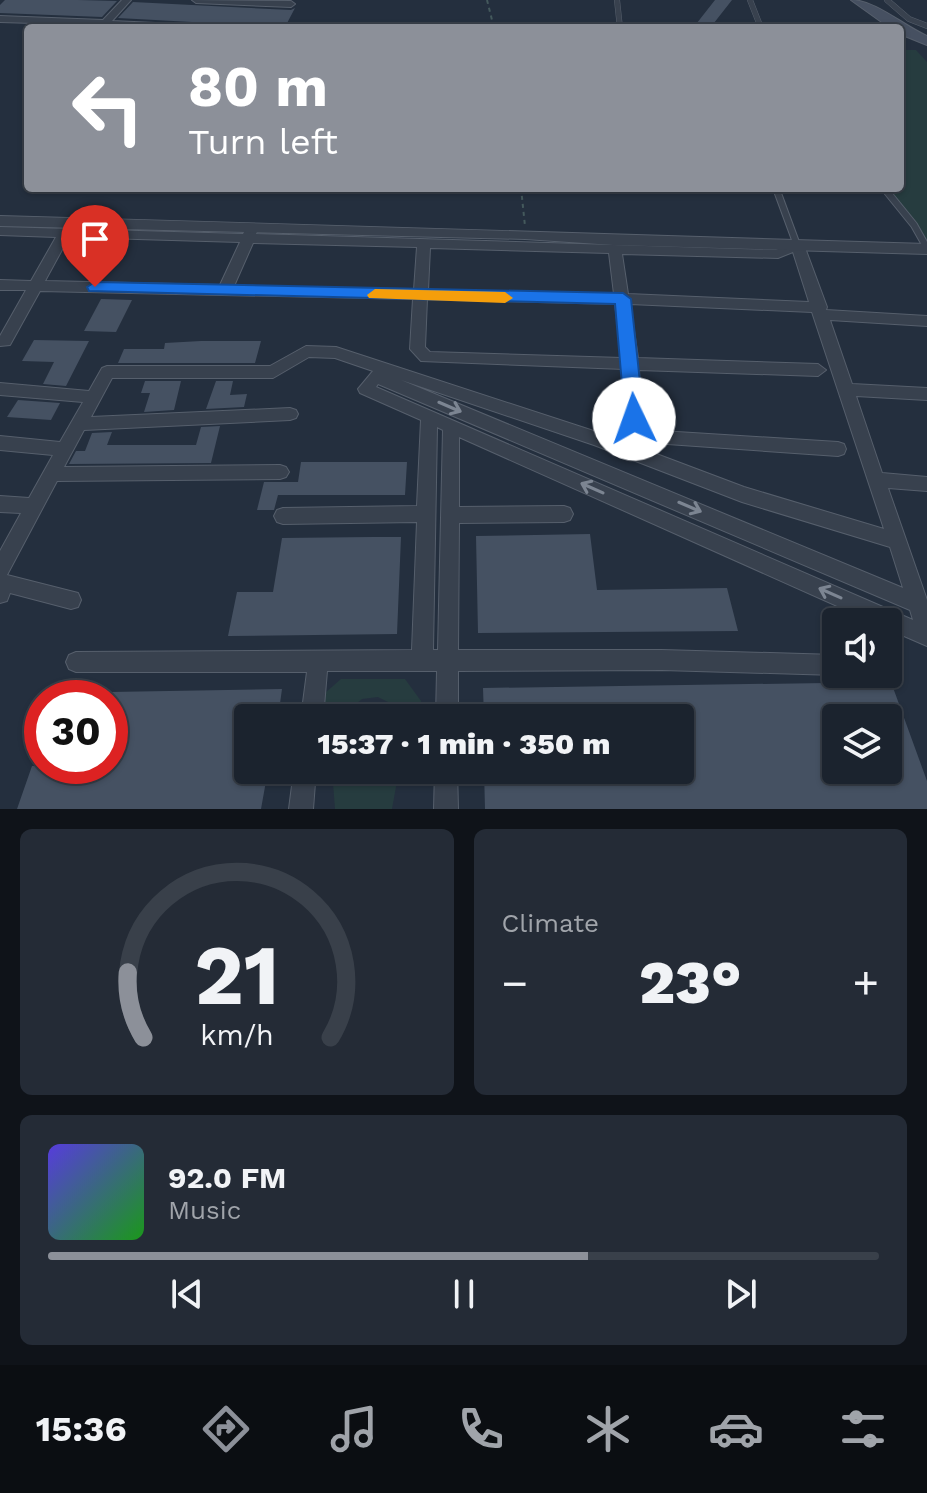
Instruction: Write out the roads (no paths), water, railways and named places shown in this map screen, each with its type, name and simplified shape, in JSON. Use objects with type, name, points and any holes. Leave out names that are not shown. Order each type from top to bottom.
[{"type":"main road","points":[[845,0],[878,24]]},
{"type":"main road","points":[[857,0],[893,24]]},
{"type":"main road","points":[[904,30],[927,41]]},
{"type":"main road","points":[[904,38],[927,47]]},
{"type":"street","points":[[105,23],[127,0]]},
{"type":"street","points":[[196,0],[291,4]]},
{"type":"street","points":[[0,19],[124,24]]},
{"type":"street","points":[[0,221],[424,243],[525,234],[613,240],[927,249]]},
{"type":"street","points":[[0,231],[459,238],[615,251],[778,254],[797,245]]},
{"type":"street","points":[[0,341],[5,341],[65,233]]},
{"type":"street","points":[[225,290],[250,233]]},
{"type":"street","points":[[424,243],[417,349],[426,357],[818,370]]},
{"type":"street","points":[[797,245],[899,542],[927,634]]},
{"type":"street","points":[[615,251],[631,365],[634,419],[639,429],[659,438],[838,449]]},
{"type":"street","points":[[0,285],[623,299],[927,321]]},
{"type":"street","points":[[71,600],[1,582],[33,506],[107,372],[273,372],[306,351],[336,353],[600,440],[742,494],[899,542]]},
{"type":"street","points":[[919,604],[375,376],[366,389],[927,634]]},
{"type":"street","points":[[0,389],[93,397]]},
{"type":"street","points":[[847,390],[927,394]]},
{"type":"street","points":[[78,424],[290,414]]},
{"type":"street","points":[[422,662],[429,416]]},
{"type":"street","points":[[447,704],[451,425]]},
{"type":"street","points":[[0,443],[64,449]]},
{"type":"street","points":[[50,474],[280,472]]},
{"type":"street","points":[[877,480],[927,484]]},
{"type":"street","points":[[0,504],[33,506]]},
{"type":"street","points":[[283,516],[426,514]]},
{"type":"street","points":[[448,515],[564,514]]},
{"type":"street","points":[[76,662],[662,660],[822,665]]},
{"type":"street","points":[[314,704],[318,662]]},
{"type":"street","points":[[301,809],[304,784]]},
{"type":"street","points":[[446,784],[446,809]]},
{"type":"lane","points":[[617,0],[620,24]]},
{"type":"lane","points":[[750,0],[759,24]]},
{"type":"lane","points":[[887,0],[909,19],[927,26]]},
{"type":"lane","points":[[777,192],[797,245]]},
{"type":"lane","points":[[887,192],[914,225],[927,249]]}]
